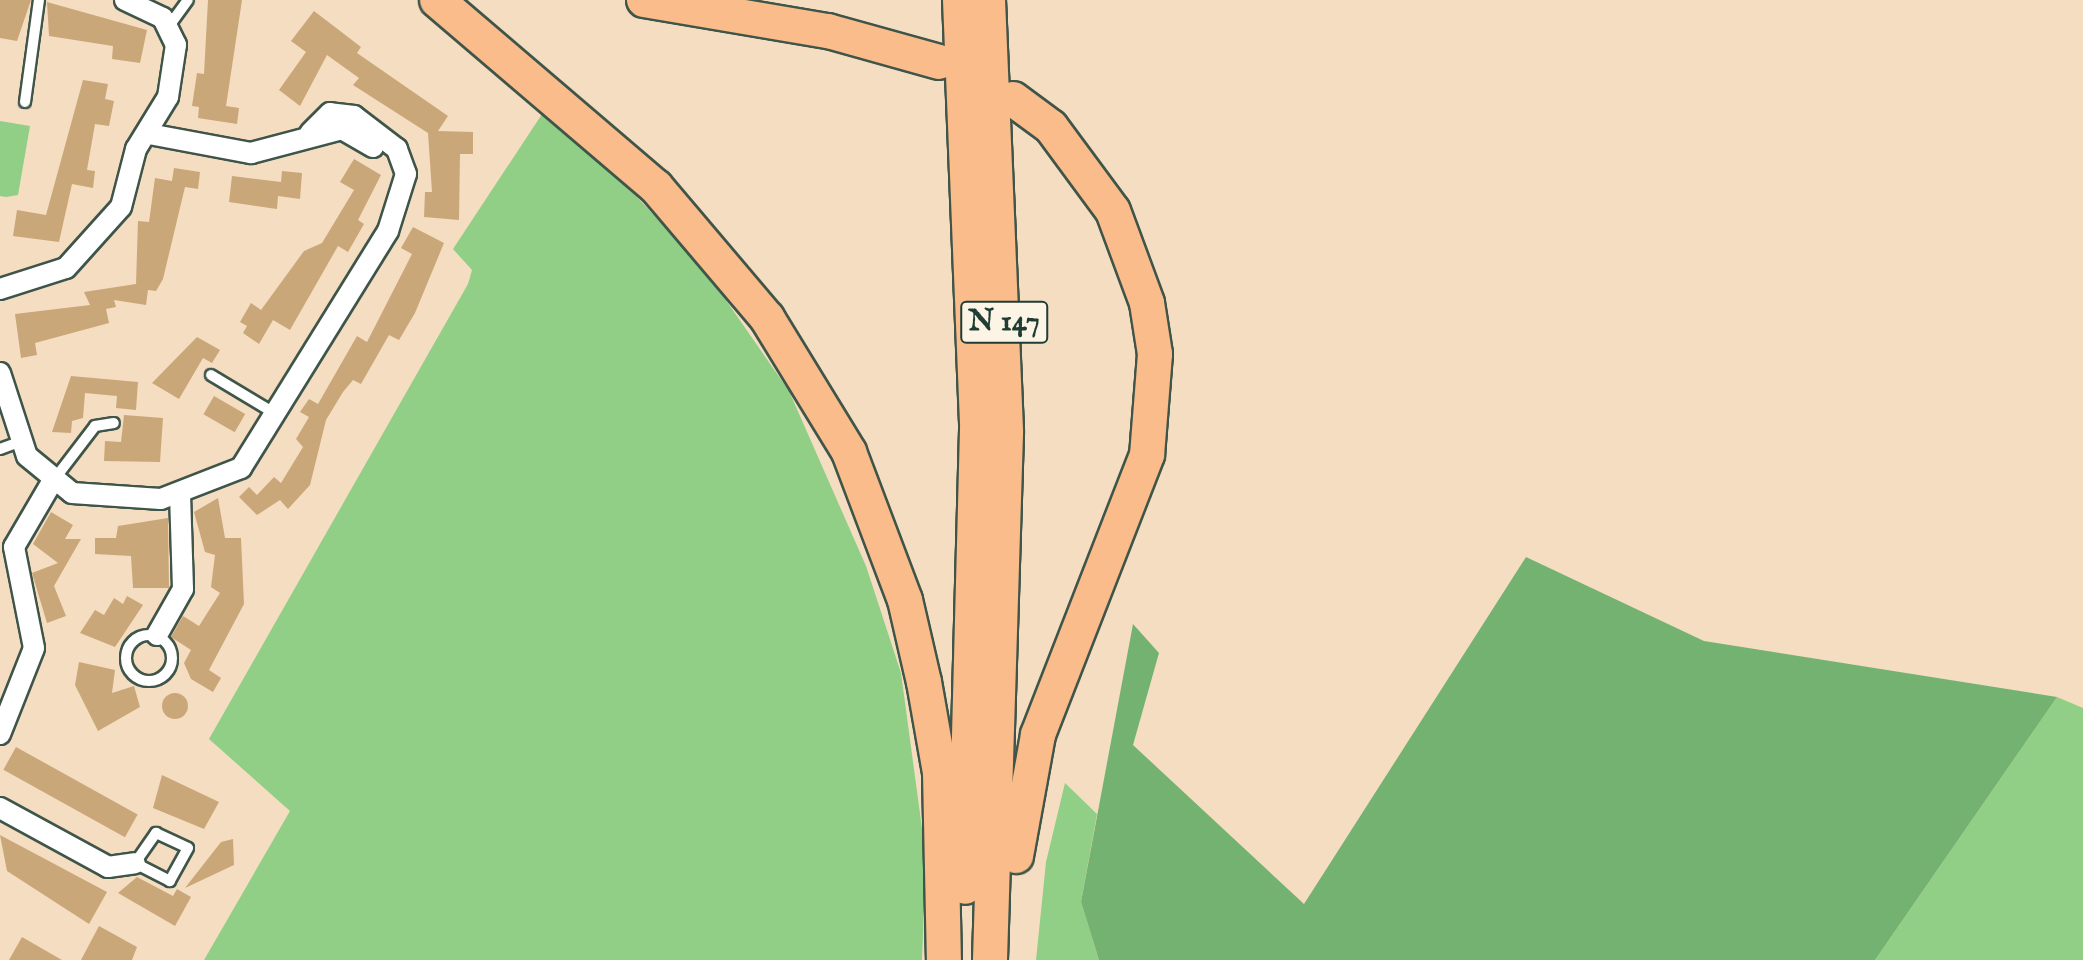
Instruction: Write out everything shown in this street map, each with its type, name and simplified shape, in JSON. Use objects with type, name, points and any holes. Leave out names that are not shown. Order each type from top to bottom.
[{"type":"highway","points":[[437,0],[588,123],[665,197],[767,318],[849,452],[900,586],[924,682],[940,773],[944,960]]},
{"type":"highway","points":[[644,0],[828,31],[939,62]]},
{"type":"highway","name":"N 147","points":[[959,960],[971,778],[977,430],[960,0]]},
{"type":"highway","name":"N 147","points":[[988,0],[1006,433],[990,960]]},
{"type":"highway","points":[[1004,960],[1038,735],[1132,503],[1147,455],[1155,354],[1147,303],[1113,211],[1051,127],[1013,99]]},
{"type":"street","points":[[0,289],[53,275],[101,236],[149,134],[174,68],[169,26],[125,0]]},
{"type":"street","points":[[0,373],[9,445],[52,482],[87,497],[180,496],[241,468],[388,231],[406,169],[352,131],[310,133],[251,153],[149,134]]},
{"type":"street","points":[[0,734],[34,648],[14,547],[52,482]]},
{"type":"street","points":[[157,635],[183,589],[180,496]]},
{"type":"street","points":[[0,808],[101,864],[135,863]]},
{"type":"lane","points":[[25,102],[39,0]]},
{"type":"lane","points":[[169,26],[188,0]]},
{"type":"lane","points":[[211,375],[276,414]]},
{"type":"lane","points":[[52,482],[95,426],[114,423]]},
{"type":"lane","points":[[157,635],[172,661],[166,675],[148,681],[126,666],[125,655],[138,638],[157,635]]},
{"type":"lane","points":[[156,833],[188,848],[170,881],[135,863],[156,833]]},
{"type":"green space","points":[[550,102],[707,273],[789,391],[866,566],[901,673],[926,858],[922,960],[204,960],[290,811],[209,739],[468,284],[472,270],[453,249]]},
{"type":"green space","points":[[0,121],[30,126],[18,195],[6,197],[0,196]]},
{"type":"green space","points":[[1526,557],[1704,641],[2057,697],[1875,960],[1099,960],[1081,902],[1133,624],[1159,653],[1133,745],[1304,904]]},
{"type":"green space","points":[[2057,697],[2083,708],[2083,960],[1875,960]]},
{"type":"green space","points":[[1065,783],[1097,814],[1081,902],[1099,960],[1036,960],[1046,862]]},
{"type":"building","points":[[0,0],[31,0],[17,41],[0,38]]},
{"type":"building","points":[[208,0],[242,0],[226,106],[239,108],[237,124],[198,118],[199,107],[192,106],[197,73],[204,74]]},
{"type":"building","points":[[47,2],[147,30],[140,63],[112,59],[113,46],[49,36]]},
{"type":"building","points":[[314,11],[361,47],[357,53],[448,116],[438,131],[473,132],[473,154],[460,154],[459,220],[424,217],[425,192],[432,192],[428,133],[353,85],[359,78],[327,55],[300,106],[279,90],[306,52],[291,41]]},
{"type":"building","points":[[83,80],[108,84],[105,99],[114,101],[109,126],[95,124],[87,170],[95,171],[93,188],[72,184],[59,242],[13,236],[17,210],[46,215]]},
{"type":"building","points":[[354,159],[381,175],[358,220],[364,224],[348,252],[338,246],[290,330],[273,320],[259,344],[243,333],[247,326],[240,322],[251,303],[261,310],[304,251],[322,243],[354,190],[340,182]]},
{"type":"building","points":[[174,168],[200,172],[198,189],[185,187],[163,279],[156,291],[148,290],[146,305],[114,300],[116,307],[106,309],[109,323],[35,343],[37,355],[21,358],[15,314],[90,305],[84,292],[136,284],[138,221],[149,222],[155,178],[172,181]]},
{"type":"building","points":[[282,171],[302,173],[300,199],[278,196],[277,209],[229,202],[232,176],[281,182]]},
{"type":"building","points":[[413,227],[444,243],[415,313],[399,340],[389,335],[361,384],[353,380],[343,392],[326,420],[310,485],[288,509],[280,500],[257,515],[239,497],[249,487],[257,495],[274,477],[281,483],[303,447],[296,439],[309,417],[300,412],[309,399],[318,404],[357,336],[367,342],[412,254],[401,248]]},
{"type":"building","points":[[197,337],[220,350],[212,363],[203,358],[179,399],[152,383]]},
{"type":"building","points":[[71,376],[138,382],[136,410],[116,408],[117,396],[85,393],[83,418],[72,421],[71,433],[52,432]]},
{"type":"building","points":[[214,396],[245,414],[235,432],[204,414]]},
{"type":"building","points":[[124,415],[163,418],[160,462],[104,461],[105,441],[121,442]]},
{"type":"building","points":[[218,498],[225,538],[241,538],[244,604],[209,670],[221,678],[213,692],[191,679],[184,663],[191,650],[171,637],[183,616],[199,626],[220,593],[211,587],[215,555],[205,552],[194,512]]},
{"type":"building","points":[[51,512],[73,525],[65,539],[81,539],[54,586],[66,616],[47,623],[32,573],[58,563],[33,544]]},
{"type":"building","points":[[168,518],[169,588],[133,588],[131,556],[95,554],[95,538],[116,538],[118,526]]},
{"type":"building","points":[[127,596],[143,605],[115,647],[80,633],[95,610],[104,615],[114,598],[123,604]]},
{"type":"building","points":[[79,662],[115,670],[112,693],[134,686],[140,707],[98,731],[75,685]]},
{"type":"building","points":[[175,693],[184,697],[188,706],[184,715],[175,719],[166,715],[162,706],[166,697]]},
{"type":"building","points":[[16,747],[138,814],[125,837],[3,770]]},
{"type":"building","points":[[162,775],[219,802],[204,829],[153,808]]},
{"type":"building","points":[[0,835],[107,892],[89,924],[7,871]]},
{"type":"building","points":[[233,839],[234,865],[185,888],[221,842]]},
{"type":"building","points":[[137,877],[173,896],[177,889],[191,897],[175,926],[118,893]]},
{"type":"building","points":[[99,926],[137,947],[132,960],[81,960]]},
{"type":"building","points":[[22,937],[62,960],[9,960]]}]
